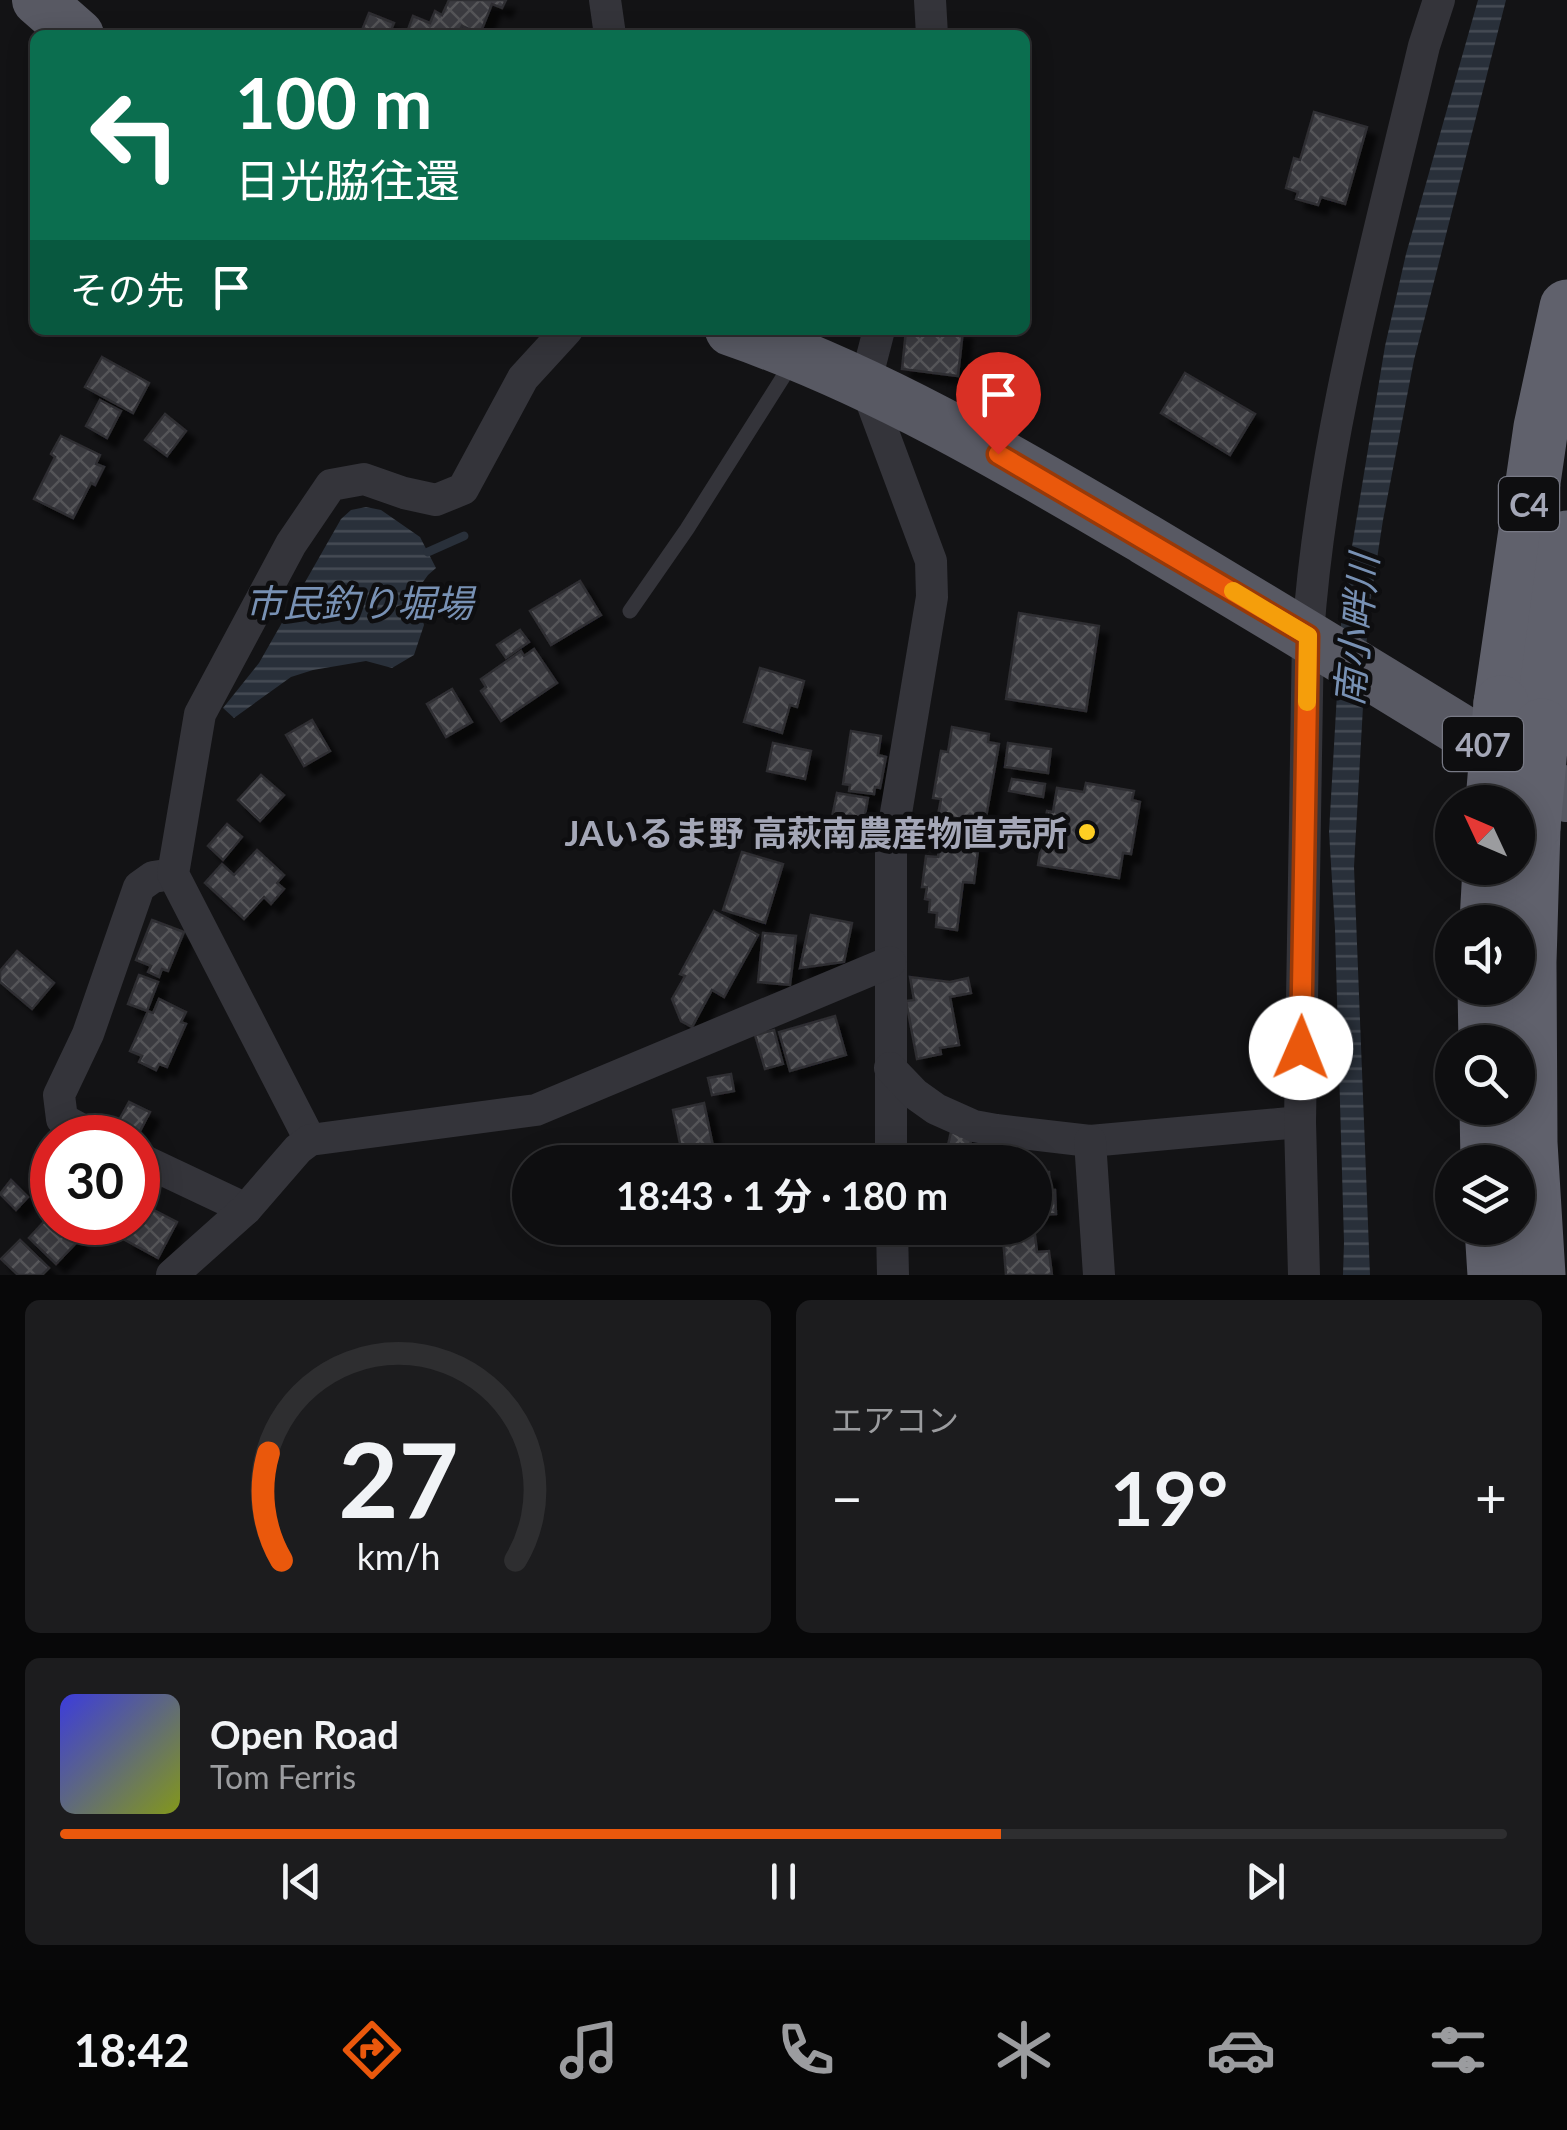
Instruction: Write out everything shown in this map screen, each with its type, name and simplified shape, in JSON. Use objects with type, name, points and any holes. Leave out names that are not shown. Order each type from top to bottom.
[{"type":"highway","points":[[38,0],[72,30]]},
{"type":"highway","name":"C4","points":[[1529,785],[1521,714],[1541,427],[1567,306]]},
{"type":"highway","name":"407","points":[[744,335],[865,384],[1054,485],[1400,692],[1505,785]]},
{"type":"highway","name":"C4","points":[[1521,714],[1567,538]]},
{"type":"highway","name":"C4","points":[[1530,885],[1530,1144],[1538,1275]]},
{"type":"highway","points":[[1493,1245],[1495,1275]]},
{"type":"street","points":[[605,0],[609,30]]},
{"type":"street","points":[[930,0],[932,30]]},
{"type":"street","points":[[1304,1275],[1300,1122],[1319,642],[1313,566],[1343,391],[1424,46],[1439,0]]},
{"type":"street","points":[[310,1140],[173,874],[200,714],[292,544],[331,486],[364,479],[436,500],[462,488],[523,378],[562,335]]},
{"type":"street","points":[[878,335],[865,384],[931,560],[932,597],[890,843],[891,1145]]},
{"type":"street","points":[[62,1115],[59,1095],[88,1034],[139,887],[153,876],[173,874]]},
{"type":"street","points":[[172,1275],[246,1209],[310,1140],[536,1110],[890,962]]},
{"type":"street","points":[[890,1068],[936,1109],[974,1126],[1090,1141],[1300,1122]]},
{"type":"street","points":[[1090,1141],[1099,1275]]},
{"type":"street","points":[[160,1168],[246,1209]]},
{"type":"street","points":[[892,1245],[893,1275]]},
{"type":"lane","points":[[630,611],[797,355]]},
{"type":"water","name":"南小畔川","points":[[1478,0],[1506,0],[1414,360],[1368,617],[1354,867],[1370,1275],[1343,1275],[1329,832],[1342,607],[1385,346],[1406,254]]},
{"type":"water","name":"市民釣り堀場","points":[[351,510],[381,510],[420,537],[436,568],[415,593],[424,625],[414,655],[392,668],[366,661],[291,677],[234,718],[223,708],[259,663],[341,519]]},
{"type":"building","points":[[449,0],[506,0],[502,8],[492,4],[482,30],[462,26],[460,30],[408,30],[413,16],[430,23],[435,11],[442,15]]},
{"type":"building","points":[[369,13],[394,23],[391,30],[362,30]]},
{"type":"building","points":[[1314,112],[1367,127],[1345,204],[1321,197],[1318,205],[1296,199],[1298,192],[1286,188],[1294,158],[1300,160]]},
{"type":"building","points":[[905,335],[962,335],[958,376],[902,369]]},
{"type":"building","points":[[102,357],[149,383],[133,413],[85,387]]},
{"type":"building","points":[[1185,373],[1255,414],[1230,455],[1161,413]]},
{"type":"building","points":[[100,400],[121,411],[107,438],[86,426]]},
{"type":"building","points":[[165,414],[186,431],[167,456],[145,440]]},
{"type":"building","points":[[61,436],[100,455],[96,464],[104,467],[73,518],[34,499]]},
{"type":"building","points":[[580,581],[601,615],[551,645],[530,611]]},
{"type":"building","points":[[1019,613],[1099,626],[1086,711],[1006,699]]},
{"type":"building","points":[[520,630],[529,642],[506,658],[497,645]]},
{"type":"building","points":[[534,649],[557,683],[501,721],[481,691],[486,687],[481,679],[521,651],[524,656]]},
{"type":"building","points":[[760,668],[804,681],[797,707],[790,705],[782,733],[744,722]]},
{"type":"building","points":[[452,689],[472,722],[446,737],[427,704]]},
{"type":"building","points":[[312,720],[330,751],[304,766],[286,735]]},
{"type":"building","points":[[952,727],[989,734],[988,742],[999,744],[985,823],[938,815],[941,799],[933,798],[941,751],[948,752]]},
{"type":"building","points":[[851,731],[881,736],[878,755],[886,757],[880,788],[875,787],[874,794],[849,791],[850,785],[843,784]]},
{"type":"building","points":[[773,743],[811,751],[805,779],[767,771]]},
{"type":"building","points":[[1008,743],[1051,749],[1048,773],[1005,767]]},
{"type":"building","points":[[261,775],[284,795],[260,821],[238,800]]},
{"type":"building","points":[[1012,779],[1045,784],[1043,797],[1009,791]]},
{"type":"building","points":[[1086,783],[1134,791],[1132,800],[1140,802],[1131,854],[1123,853],[1119,878],[1038,865],[1047,811],[1053,812],[1057,788],[1084,792]]},
{"type":"building","points":[[837,793],[868,798],[861,837],[836,832],[837,822],[831,822]]},
{"type":"building","points":[[227,824],[242,837],[223,860],[208,846]]},
{"type":"building","points":[[940,837],[979,842],[974,883],[963,882],[957,930],[936,927],[937,913],[929,912],[927,887],[922,887],[926,856],[938,857]]},
{"type":"building","points":[[257,850],[284,875],[277,883],[284,889],[271,904],[264,897],[244,919],[205,883],[222,864],[234,875]]},
{"type":"building","points":[[742,852],[783,864],[765,923],[723,910]]},
{"type":"building","points":[[714,911],[758,935],[724,997],[712,990],[692,1027],[681,1021],[672,999],[685,976],[680,974]]},
{"type":"building","points":[[811,915],[852,923],[844,962],[800,968]]},
{"type":"building","points":[[152,920],[184,932],[168,971],[162,969],[159,977],[148,972],[151,966],[136,960]]},
{"type":"building","points":[[763,933],[796,936],[790,985],[758,982]]},
{"type":"building","points":[[17,951],[54,983],[32,1009],[0,982],[0,971]]},
{"type":"building","points":[[139,975],[158,982],[147,1011],[128,1004]]},
{"type":"building","points":[[910,977],[950,982],[968,978],[971,993],[950,997],[959,1045],[940,1048],[941,1054],[917,1059],[906,1001],[914,1000]]},
{"type":"building","points":[[159,999],[186,1012],[181,1022],[186,1024],[167,1067],[159,1064],[156,1070],[139,1062],[142,1056],[130,1051],[148,1011],[153,1013]]},
{"type":"building","points":[[835,1016],[846,1055],[790,1071],[779,1032]]},
{"type":"building","points":[[774,1030],[783,1064],[765,1069],[755,1035]]},
{"type":"building","points":[[731,1074],[734,1091],[712,1095],[708,1078]]},
{"type":"building","points":[[129,1102],[150,1112],[148,1115],[122,1115]]},
{"type":"building","points":[[704,1103],[713,1145],[680,1145],[673,1110]]},
{"type":"building","points":[[951,1132],[972,1137],[970,1145],[948,1145]]},
{"type":"building","points":[[11,1180],[28,1197],[16,1210],[0,1194]]},
{"type":"building","points":[[1052,1190],[1055,1190],[1056,1214],[1052,1214]]},
{"type":"building","points":[[160,1213],[177,1222],[158,1258],[134,1245],[160,1245]]},
{"type":"building","points":[[20,1240],[49,1268],[42,1275],[18,1275],[1,1259]]},
{"type":"building","points":[[36,1245],[74,1245],[56,1264]]},
{"type":"building","points":[[1004,1245],[1036,1245],[1037,1252],[1049,1251],[1052,1275],[1006,1275]]},
{"type":"waterway","points":[[428,552],[464,536]]},
{"type":"slow traffic","points":[[1233,591],[1308,636],[1307,702]]},
{"type":"place","name":"JAいるま野 高萩南農産物直売所","points":[[1087,832]]},
{"type":"route","points":[[998,454],[1308,636],[1301,1048]]}]
